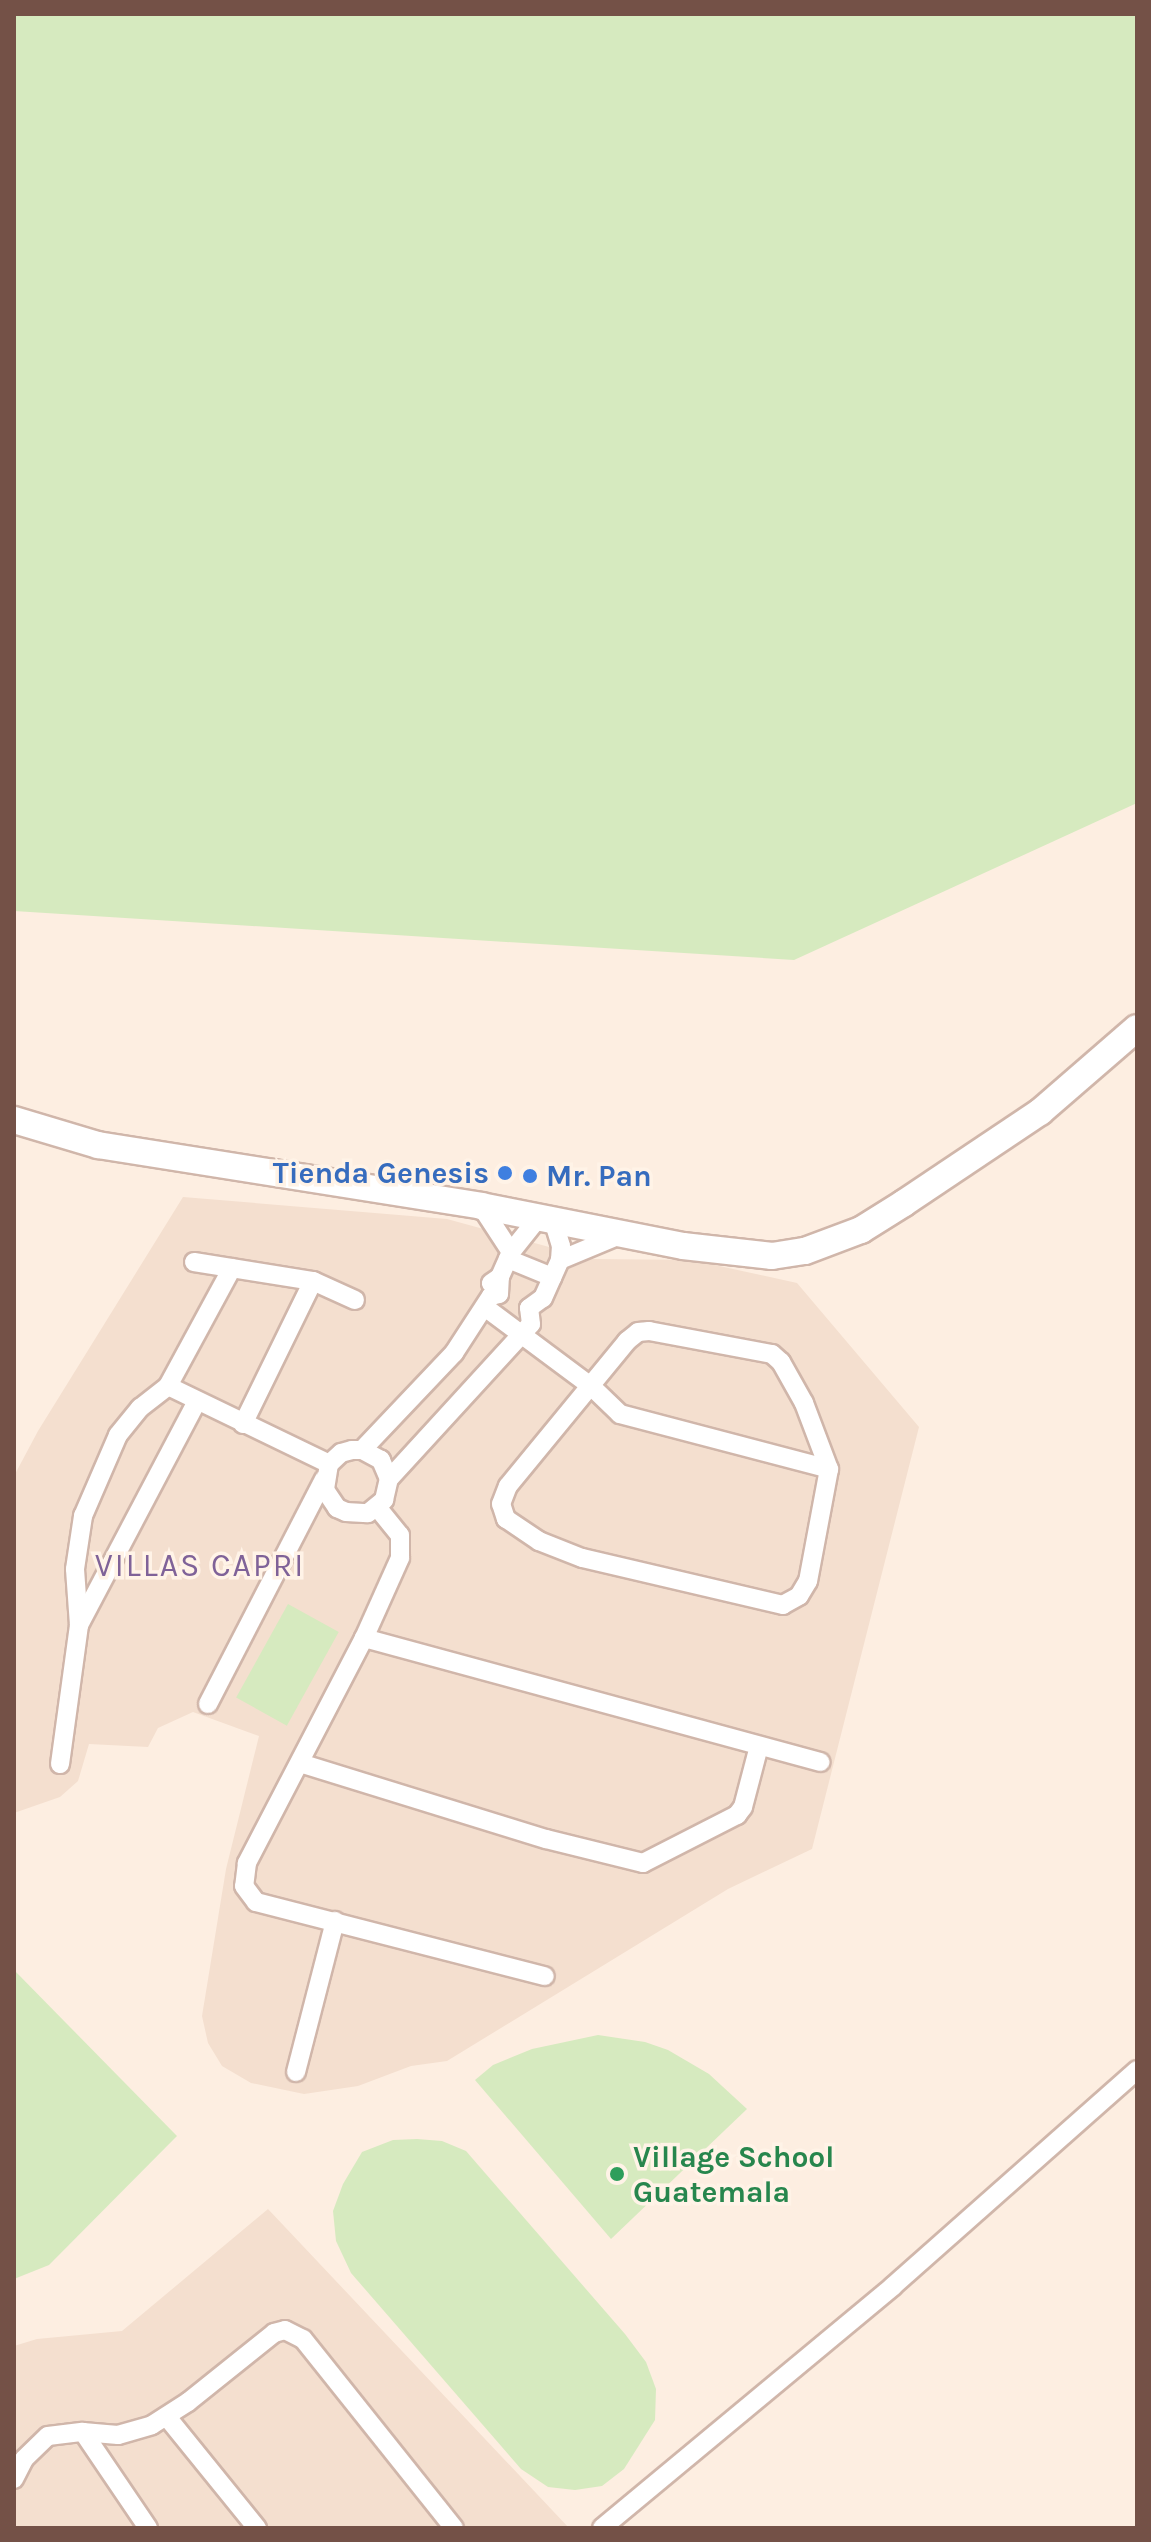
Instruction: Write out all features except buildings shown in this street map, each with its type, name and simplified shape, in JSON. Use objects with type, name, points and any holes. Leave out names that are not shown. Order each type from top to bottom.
[{"type":"street","points":[[14,1120],[98,1145],[481,1206],[707,1249],[772,1256],[805,1251],[861,1230],[1040,1112],[1137,1028]]},
{"type":"street","points":[[481,1206],[510,1255],[556,1268],[624,1234]]},
{"type":"street","points":[[362,1450],[454,1353],[488,1302],[488,1286],[500,1277],[510,1255],[546,1219]]},
{"type":"street","points":[[327,1472],[325,1490],[337,1508],[357,1514],[377,1507],[384,1500],[389,1479],[527,1330],[529,1308],[543,1298],[556,1268],[561,1246],[546,1219]]},
{"type":"street","points":[[194,1262],[313,1281],[355,1300]]},
{"type":"street","points":[[60,1764],[79,1625],[75,1569],[83,1516],[118,1435],[140,1408],[168,1386],[232,1268]]},
{"type":"street","points":[[243,1424],[313,1281]]},
{"type":"street","points":[[488,1302],[527,1330],[620,1414],[829,1469]]},
{"type":"street","points":[[638,1332],[762,1350],[781,1362],[804,1403],[829,1469],[808,1581],[799,1596],[783,1605],[582,1558],[539,1541],[506,1519],[501,1504],[508,1486],[627,1341],[638,1332]]},
{"type":"street","points":[[168,1386],[327,1472]]},
{"type":"street","points":[[79,1625],[197,1401]]},
{"type":"street","points":[[208,1704],[327,1472],[341,1453],[362,1450],[381,1460],[389,1479]]},
{"type":"street","points":[[377,1507],[400,1535],[400,1558],[364,1638],[247,1863],[244,1886],[256,1902],[545,1976]]},
{"type":"street","points":[[364,1638],[820,1762]]},
{"type":"street","points":[[300,1763],[546,1839],[643,1863],[737,1815],[743,1807],[759,1746]]},
{"type":"street","points":[[296,2072],[335,1921]]},
{"type":"street","points":[[602,2528],[893,2286],[1137,2070]]},
{"type":"street","points":[[14,2479],[24,2459],[48,2436],[83,2432],[118,2435],[167,2417],[274,2333],[291,2330],[303,2339],[454,2528]]},
{"type":"street","points":[[167,2417],[257,2528]]},
{"type":"street","points":[[83,2432],[148,2528]]},
{"type":"shaded area","points":[[183,1197],[447,1219],[593,1259],[692,1260],[797,1283],[919,1427],[812,1849],[728,1889],[447,2061],[411,2066],[358,2086],[304,2094],[251,2083],[222,2066],[208,2043],[202,2016],[226,1869],[259,1736],[193,1712],[158,1728],[148,1747],[89,1744],[78,1781],[60,1797],[14,1813],[14,1476],[38,1431]]},
{"type":"shaded area","points":[[268,2209],[569,2528],[14,2528],[14,2346],[37,2339],[122,2331]]},
{"type":"green space","points":[[14,14],[1137,14],[1137,803],[794,960],[14,911]]},
{"type":"green space","points":[[288,1604],[339,1632],[287,1726],[236,1698]]},
{"type":"green space","points":[[14,1970],[177,2136],[49,2265],[14,2279]]},
{"type":"green space","name":"Village School Guatemala","points":[[598,2035],[645,2042],[668,2050],[709,2074],[747,2109],[611,2239],[475,2080],[493,2065],[532,2049]]},
{"type":"green space","points":[[393,2140],[442,2141],[466,2151],[646,2362],[656,2389],[655,2420],[624,2469],[602,2486],[575,2490],[548,2487],[521,2469],[351,2273],[336,2241],[333,2211],[343,2184],[362,2152]]},
{"type":"place","name":"Tienda Genesis","points":[[505,1173]]},
{"type":"place","name":"Mr. Pan","points":[[530,1176]]},
{"type":"place","name":"Village School Guatemala","points":[[617,2174]]},
{"type":"district","name":"VILLAS CAPRI","points":[[200,1566]]}]
